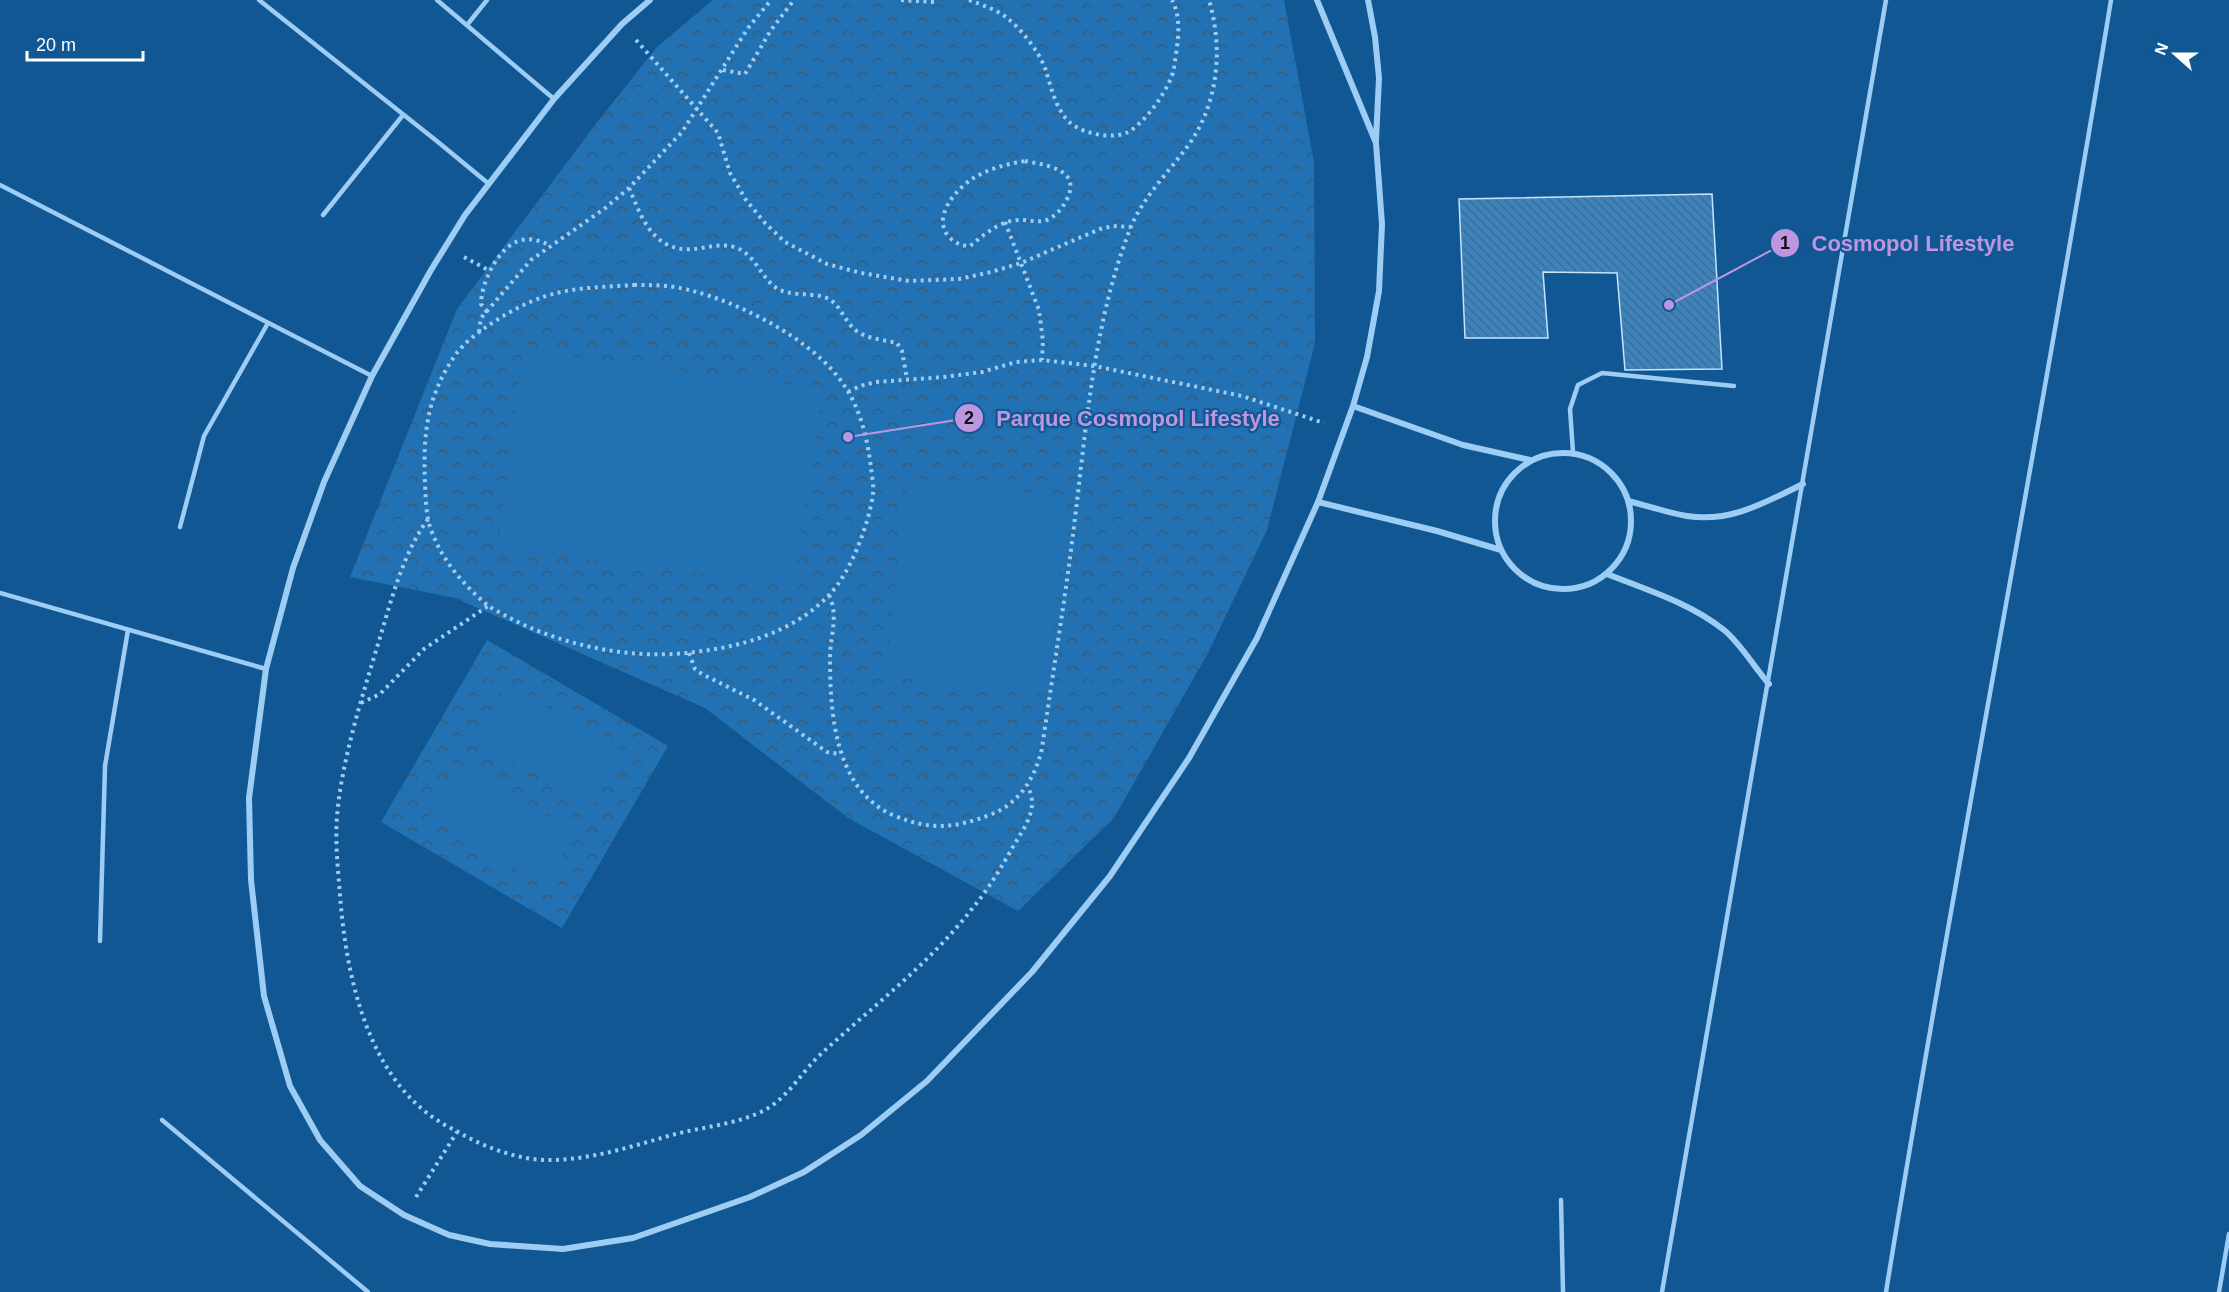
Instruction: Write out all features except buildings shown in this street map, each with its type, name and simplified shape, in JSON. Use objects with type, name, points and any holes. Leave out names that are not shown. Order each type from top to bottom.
[{"type":"street","points":[[650,0],[622,24],[554,99],[489,184],[444,247],[372,376],[324,482],[293,568],[266,669],[249,798],[251,880],[264,996],[290,1086],[320,1140],[360,1186],[404,1215],[449,1235],[490,1244],[563,1249],[633,1239],[750,1197],[804,1172],[861,1135],[927,1081],[1024,981],[1110,876],[1189,758],[1251,648],[1286,577],[1318,502],[1353,406],[1367,357],[1379,291],[1382,225],[1376,143],[1379,78],[1368,0]]},
{"type":"street","points":[[1317,0],[1376,143]]},
{"type":"street","points":[[1353,406],[1463,445],[1530,460]]},
{"type":"street","points":[[1573,452],[1594,459],[1612,473],[1625,491],[1631,513],[1630,535],[1622,556],[1607,574],[1587,586],[1564,590],[1542,587],[1521,577],[1506,560],[1501,550],[1496,539],[1494,516],[1499,494],[1512,474],[1530,460],[1550,453],[1573,452]]},
{"type":"street","points":[[1628,501],[1688,517],[1720,517],[1749,510],[1803,484]]},
{"type":"street","points":[[1318,502],[1437,531],[1501,550]]},
{"type":"street","points":[[1607,574],[1674,600],[1701,614],[1726,631],[1768,684]]},
{"type":"lane","points":[[259,0],[489,184]]},
{"type":"lane","points":[[437,0],[554,99]]},
{"type":"lane","points":[[467,24],[487,0]]},
{"type":"lane","points":[[1662,1292],[1886,0]]},
{"type":"lane","points":[[1886,1292],[1924,1060],[2025,506],[2111,0]]},
{"type":"lane","points":[[323,215],[403,115]]},
{"type":"lane","points":[[0,185],[372,376]]},
{"type":"lane","points":[[180,528],[204,436],[268,323]]},
{"type":"lane","points":[[1573,452],[1570,409],[1578,384],[1602,373],[1734,386]]},
{"type":"lane","points":[[0,593],[266,669]]},
{"type":"lane","points":[[100,941],[105,766],[128,630]]},
{"type":"lane","points":[[162,1120],[368,1292]]},
{"type":"lane","points":[[1561,1200],[1563,1292]]},
{"type":"lane","points":[[2219,1292],[2229,1234]]},
{"type":"path","points":[[479,332],[480,323],[487,312],[531,260],[604,209],[629,188],[682,132],[748,28],[771,0]]},
{"type":"path","points":[[723,70],[745,74],[771,30],[794,0]]},
{"type":"path","points":[[901,0],[934,2],[938,0]]},
{"type":"path","points":[[969,0],[1007,17],[1030,43],[1044,65],[1060,110],[1072,124],[1090,132],[1107,135],[1125,133],[1138,125],[1165,90],[1174,72],[1179,20],[1172,0]]},
{"type":"path","points":[[829,595],[835,611],[830,656],[831,705],[840,754],[855,782],[868,798],[885,812],[907,821],[930,827],[956,826],[999,811],[1027,786],[1038,766],[1041,748],[1072,546],[1094,366],[1105,308],[1131,227],[1155,186],[1186,148],[1208,111],[1215,85],[1218,53],[1209,0]]},
{"type":"path","points":[[622,24],[718,133],[730,173],[746,200],[765,223],[785,242],[827,264],[909,282],[959,279],[1021,263],[1113,226],[1131,227]]},
{"type":"path","points":[[1025,161],[1061,170],[1071,186],[1058,214],[1047,221],[1005,222],[970,246],[963,246],[952,240],[942,223],[945,210],[955,194],[972,179],[1004,164],[1025,161]]},
{"type":"path","points":[[629,188],[645,224],[666,244],[681,249],[698,250],[713,246],[739,249],[755,262],[768,282],[778,289],[823,296],[834,301],[856,331],[866,337],[897,343],[902,351],[907,380]]},
{"type":"path","points":[[1005,222],[1039,310],[1043,341],[1042,360]]},
{"type":"path","points":[[487,312],[481,304],[483,284],[506,248],[527,239],[536,239],[550,245]]},
{"type":"path","points":[[634,285],[669,286],[699,293],[751,313],[777,326],[816,352],[839,377],[848,392],[863,424],[874,492],[862,535],[847,572],[829,595],[806,615],[766,637],[725,648],[656,656],[624,653],[558,638],[521,624],[488,606],[455,571],[434,538],[428,519],[424,444],[427,418],[441,381],[458,352],[479,332],[544,296],[589,288],[634,285]]},
{"type":"path","points":[[848,392],[876,382],[982,372],[1016,362],[1042,360],[1094,366],[1242,396],[1344,430]]},
{"type":"path","points":[[428,519],[417,534],[391,599],[360,703],[343,779],[337,815],[336,846],[341,907],[349,959],[360,1009],[374,1046],[396,1080],[420,1107],[438,1122],[479,1143],[516,1156],[550,1160],[588,1157],[675,1134],[732,1123],[764,1111],[787,1094],[817,1057],[923,961],[969,913],[995,879],[1025,827],[1033,805],[1032,793],[1027,786]]},
{"type":"path","points":[[360,703],[380,694],[424,649],[488,606]]},
{"type":"path","points":[[689,653],[695,669],[702,674],[754,700],[827,752],[840,754]]},
{"type":"path","points":[[404,1215],[457,1132]]},
{"type":"green space","points":[[713,0],[1284,0],[1314,162],[1315,343],[1267,530],[1208,653],[1114,818],[1018,911],[848,818],[705,708],[455,598],[350,577],[457,309],[595,125],[657,47]]},
{"type":"green space","points":[[523,352],[823,388],[793,584],[498,548]]},
{"type":"green space","points":[[908,478],[1068,497],[1045,694],[885,676]]},
{"type":"green space","points":[[487,640],[668,746],[562,928],[381,822]]},
{"type":"green space","points":[[507,684],[624,752],[592,807],[476,738]]},
{"type":"green space","points":[[459,763],[576,832],[545,885],[428,817]]},
{"type":"place","name":"Cosmopol Lifestyle","points":[[1669,305]]},
{"type":"place","name":"Parque Cosmopol Lifestyle","points":[[848,437]]}]
